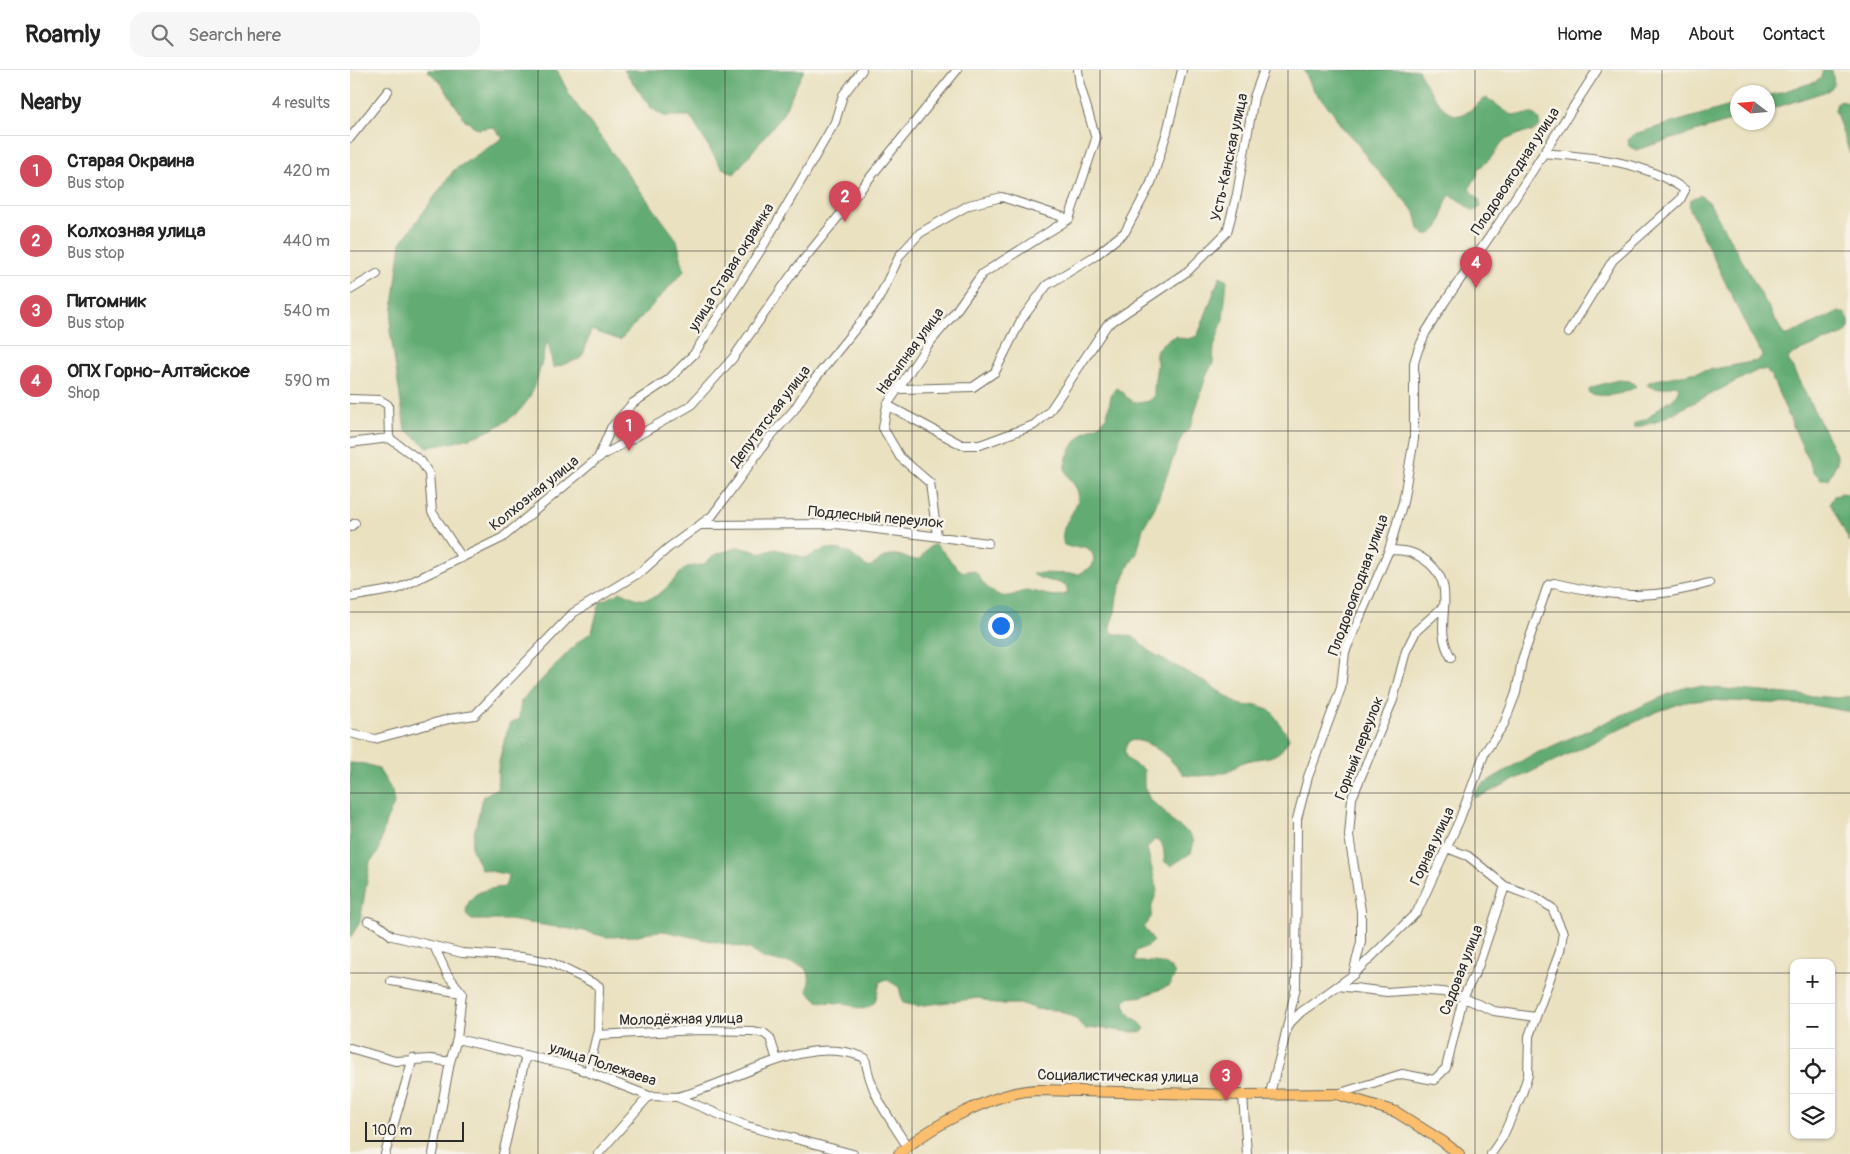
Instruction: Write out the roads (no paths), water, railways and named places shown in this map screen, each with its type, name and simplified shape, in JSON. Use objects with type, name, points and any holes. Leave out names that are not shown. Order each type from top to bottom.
[{"type":"main road","name":"Социалистическая улица","points":[[898,1154],[929,1131],[1012,1092],[1026,1090],[1337,1094],[1396,1112],[1429,1132],[1459,1154]]},
{"type":"street","name":"улица Старая окраинка","points":[[598,458],[611,428],[633,403],[668,380],[694,354],[762,248],[835,122],[843,95],[862,70]]},
{"type":"street","name":"Колхозная улица","points":[[350,597],[397,589],[502,538],[598,458],[690,406],[733,358],[792,274],[958,70]]},
{"type":"street","points":[[1069,219],[1096,139],[1080,85],[1078,70]]},
{"type":"street","points":[[900,389],[973,387],[995,372],[1021,320],[1047,285],[1096,256],[1125,232],[1151,183],[1167,132],[1182,70]]},
{"type":"street","name":"Усть-Канская улица","points":[[886,405],[962,445],[980,445],[1034,425],[1049,412],[1107,325],[1188,271],[1227,232],[1237,194],[1254,97],[1264,70]]},
{"type":"street","name":"Плодовоягодная улица","points":[[1270,1093],[1296,987],[1297,819],[1308,777],[1341,688],[1345,652],[1389,550],[1403,502],[1414,439],[1414,363],[1418,350],[1440,310],[1597,70]]},
{"type":"street","points":[[350,138],[388,91]]},
{"type":"street","points":[[1543,153],[1582,156],[1632,166],[1668,178],[1685,190],[1680,200],[1613,260],[1568,334]]},
{"type":"street","name":"Депутатская улица","points":[[350,733],[375,739],[449,719],[475,715],[573,612],[642,571],[712,516],[769,438],[794,410],[810,385],[877,302],[900,256],[920,233],[970,205],[1002,197],[1069,219]]},
{"type":"street","name":"Насыпная улица","points":[[938,536],[930,483],[900,457],[883,428],[886,405],[900,389],[927,346],[953,315],[982,274],[1069,219]]},
{"type":"street","points":[[350,290],[378,274]]},
{"type":"street","points":[[350,399],[380,400],[388,405],[389,438]]},
{"type":"street","points":[[350,443],[389,438],[421,461],[429,474],[432,512],[462,558]]},
{"type":"street","name":"Подлесный переулок","points":[[700,525],[836,524],[988,543]]},
{"type":"street","points":[[1389,550],[1413,552],[1439,572],[1444,583],[1442,634],[1451,657]]},
{"type":"street","name":"Горная улица","points":[[1288,1024],[1301,1012],[1353,975],[1416,912],[1471,793],[1485,752],[1504,724],[1516,693],[1522,660],[1548,585],[1554,583],[1593,592],[1623,596],[1659,594],[1710,583]]},
{"type":"street","name":"Горный переулок","points":[[1353,975],[1361,942],[1361,912],[1348,836],[1352,798],[1393,700],[1406,651],[1416,631],[1444,606]]},
{"type":"street","points":[[1447,848],[1468,856],[1505,886],[1537,898],[1552,908],[1563,933],[1560,951],[1529,1036],[1528,1075],[1522,1094],[1502,1138],[1491,1154]]},
{"type":"street","name":"Садовая улица","points":[[1337,1094],[1402,1074],[1434,1080],[1441,1075],[1446,1068],[1463,998],[1478,968],[1505,886]]},
{"type":"street","points":[[368,921],[377,924],[392,936],[462,953],[522,957],[550,962],[599,986],[597,1035],[588,1072]]},
{"type":"street","points":[[433,1154],[450,1062],[457,1039],[462,993],[440,961],[434,946]]},
{"type":"street","points":[[391,981],[462,993]]},
{"type":"street","points":[[1338,986],[1387,992],[1429,990],[1458,995],[1494,1011],[1535,1017]]},
{"type":"street","name":"Молодёжная улица","points":[[597,1035],[698,1030],[752,1031],[764,1033],[770,1038],[777,1060]]},
{"type":"street","name":"улица Полежаева","points":[[457,1039],[526,1054],[588,1072],[650,1096],[677,1097],[747,1126],[853,1154]]},
{"type":"street","points":[[350,1048],[395,1061],[413,1058],[450,1062]]},
{"type":"street","points":[[677,1097],[701,1092],[777,1060],[807,1051],[856,1054],[865,1058],[868,1078],[879,1105],[907,1146]]},
{"type":"street","points":[[503,1154],[526,1054]]},
{"type":"street","points":[[385,1154],[413,1058]]},
{"type":"street","points":[[701,1092],[698,1101],[701,1108]]},
{"type":"street","points":[[1243,1094],[1247,1154]]},
{"type":"street","points":[[598,1154],[650,1096]]},
{"type":"place","name":"Колхозная улица","points":[[845,222]]},
{"type":"place","name":"ОПХ Горно-Алтайское","points":[[1476,288]]},
{"type":"place","name":"Старая Окраина","points":[[629,451]]},
{"type":"place","name":"Питомник","points":[[1226,1101]]}]
